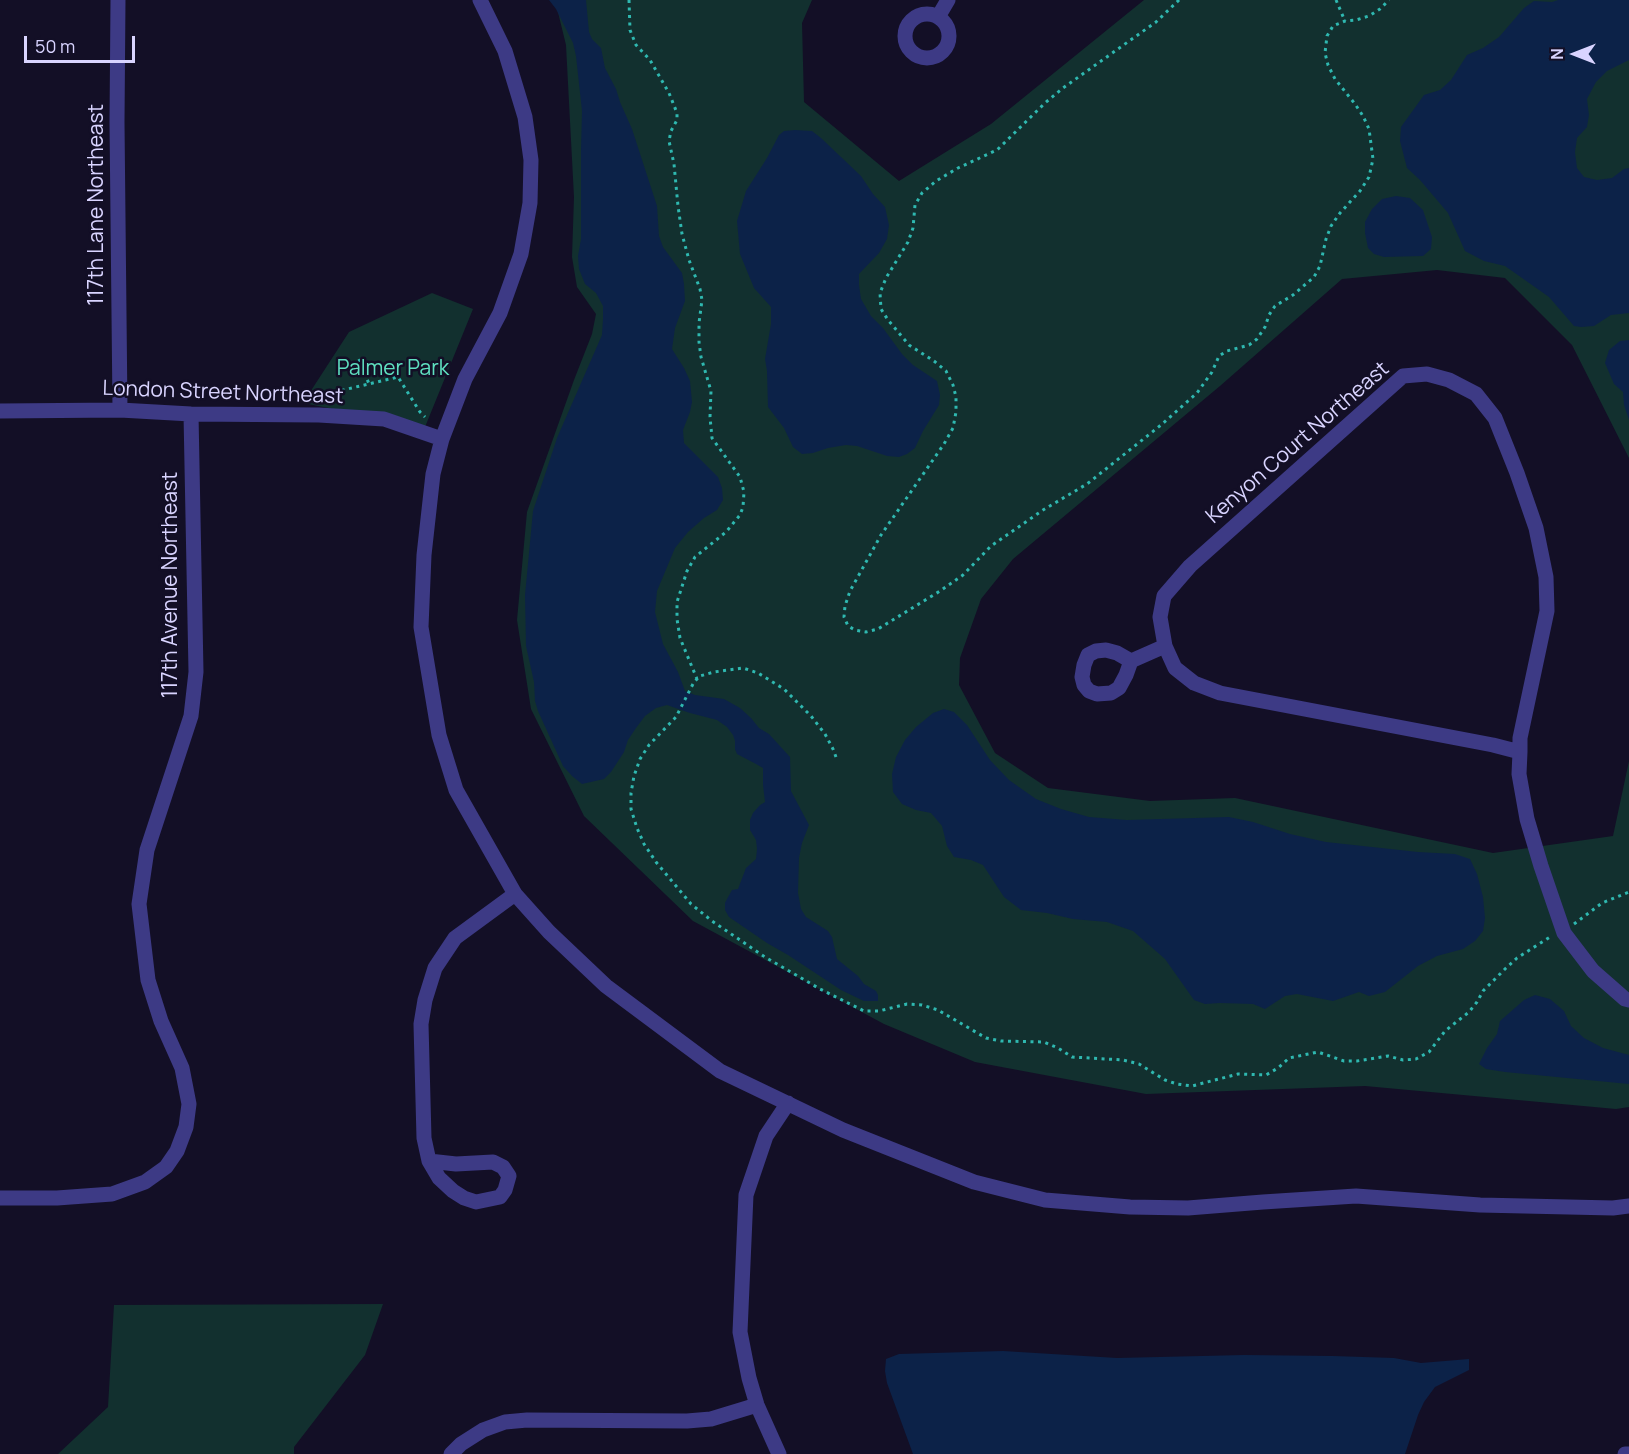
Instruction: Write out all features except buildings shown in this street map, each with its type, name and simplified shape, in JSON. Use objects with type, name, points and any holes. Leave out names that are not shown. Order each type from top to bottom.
[{"type":"street","name":"117th Lane Northeast","points":[[118,0],[120,410]]},
{"type":"street","points":[[480,0],[505,51],[525,117],[531,160],[530,204],[521,254],[500,313],[465,379],[442,439],[433,474],[424,555],[421,627],[438,735],[456,790],[515,894],[549,932],[606,986],[720,1071],[843,1130],[974,1182],[1045,1200],[1130,1207],[1188,1208],[1356,1196],[1480,1205],[1613,1208],[1629,1206]]},
{"type":"street","points":[[938,17],[948,0]]},
{"type":"street","name":"Kenyon Court Northeast","points":[[1520,752],[1220,693],[1194,683],[1175,668],[1164,646],[1160,617],[1164,596],[1190,566],[1403,376],[1427,374],[1449,380],[1476,394],[1495,418],[1517,473],[1536,528],[1546,577],[1547,611],[1520,738],[1520,752],[1519,774],[1527,819],[1564,933],[1593,971],[1629,1000]]},
{"type":"street","name":"London Street Northeast","points":[[0,411],[120,410],[384,419],[442,439]]},
{"type":"street","name":"117th Avenue Northeast","points":[[0,1198],[57,1198],[112,1194],[145,1182],[166,1167],[177,1151],[186,1127],[189,1104],[182,1068],[161,1021],[148,980],[139,904],[147,850],[191,716],[196,672],[191,414]]},
{"type":"street","points":[[1131,661],[1164,646]]},
{"type":"street","points":[[429,1161],[456,1164],[493,1162],[503,1167],[509,1176],[505,1191],[500,1197],[476,1202],[464,1198],[440,1178],[429,1161],[424,1138],[421,1024],[425,1000],[435,968],[455,939],[515,894]]},
{"type":"street","points":[[779,1454],[757,1405],[740,1332],[746,1195],[766,1136],[788,1103]]},
{"type":"street","points":[[451,1454],[461,1444],[483,1430],[505,1422],[527,1420],[687,1421],[711,1419],[757,1405]]},
{"type":"path","points":[[629,0],[630,30],[636,45],[650,60],[669,93],[677,113],[677,120],[669,141],[675,164],[682,234],[702,300],[699,342],[711,391],[712,438],[740,477],[744,492],[740,515],[726,532],[695,557],[687,571],[677,602],[680,638],[697,679]]},
{"type":"path","points":[[1179,0],[1156,22],[1063,88],[997,150],[936,181],[922,193],[915,205],[914,228],[886,278],[880,293],[881,309],[909,345],[946,371],[956,397],[956,412],[952,428],[944,444],[882,535],[850,591],[844,617],[848,626],[855,630],[866,632],[878,629],[940,591],[963,575],[992,546],[1043,510],[1087,484],[1197,393],[1220,356],[1227,351],[1249,345],[1257,339],[1275,306],[1293,295],[1314,277],[1320,266],[1331,226],[1369,177],[1373,159],[1369,129],[1355,104],[1335,80],[1328,65],[1325,53],[1327,36],[1333,26],[1369,16],[1389,0]]},
{"type":"path","points":[[1336,0],[1345,21]]},
{"type":"path","points":[[359,359],[369,384]]},
{"type":"path","points":[[314,415],[326,396],[398,377],[420,412],[429,421],[426,433]]},
{"type":"path","points":[[836,757],[825,734],[798,701],[784,689],[758,673],[743,668],[714,672],[697,679],[689,690],[680,712],[649,745],[640,759],[634,776],[631,809],[644,844],[691,904],[765,957],[864,1011],[879,1011],[907,1004],[922,1005],[938,1010],[986,1038],[1044,1042],[1072,1057],[1123,1060],[1139,1064],[1164,1080],[1192,1086],[1238,1074],[1266,1075],[1289,1058],[1318,1052],[1344,1061],[1388,1056],[1403,1060],[1416,1059],[1429,1052],[1445,1031],[1469,1011],[1483,991],[1517,958]]},
{"type":"green space","points":[[555,0],[812,0],[802,23],[804,102],[899,181],[991,124],[1144,0],[1629,0],[1629,458],[1572,345],[1505,278],[1437,270],[1342,279],[1220,386],[1013,559],[981,599],[960,658],[959,685],[995,753],[1048,788],[1150,801],[1235,798],[1493,853],[1613,836],[1629,761],[1629,1107],[1616,1109],[1365,1086],[1146,1094],[975,1062],[884,1024],[693,921],[584,816],[531,709],[517,620],[527,512],[592,334],[596,314],[577,287],[572,257],[574,197],[566,45]]},
{"type":"green space","name":"Palmer Park","points":[[432,293],[473,309],[425,427],[303,403],[349,332]]},
{"type":"green space","points":[[383,1304],[365,1355],[294,1447],[294,1454],[58,1454],[108,1407],[114,1305]]},
{"type":"water","points":[[549,0],[586,0],[589,32],[601,48],[605,68],[632,129],[657,206],[659,236],[663,247],[682,273],[684,284],[685,301],[675,328],[672,349],[690,381],[692,402],[683,430],[684,443],[718,477],[722,488],[723,500],[717,510],[688,532],[675,548],[657,591],[655,612],[663,644],[685,691],[695,695],[724,699],[740,708],[790,757],[791,791],[809,825],[799,858],[798,893],[801,909],[806,917],[828,931],[832,937],[837,959],[864,984],[876,991],[878,1001],[864,1001],[841,990],[729,917],[725,910],[725,903],[732,890],[738,889],[746,868],[756,859],[756,840],[750,830],[750,820],[753,813],[765,802],[763,768],[737,754],[733,735],[727,727],[717,720],[667,705],[656,708],[645,716],[636,728],[611,772],[604,779],[582,784],[563,766],[538,711],[526,646],[525,595],[533,511],[557,438],[602,335],[603,319],[603,306],[596,293],[585,284],[579,269],[582,111],[576,56],[573,43]]},
{"type":"water","points":[[1629,0],[1629,60],[1607,71],[1596,82],[1587,99],[1589,115],[1587,127],[1577,138],[1575,152],[1577,168],[1584,177],[1597,180],[1612,178],[1629,168],[1629,313],[1611,315],[1594,326],[1574,326],[1549,297],[1505,266],[1484,261],[1465,251],[1448,213],[1407,168],[1400,141],[1401,127],[1424,95],[1440,90],[1451,80],[1467,55],[1499,37],[1524,8],[1534,1]]},
{"type":"water","points":[[784,131],[812,131],[821,138],[861,176],[885,207],[889,225],[887,239],[879,253],[859,274],[861,299],[871,316],[902,354],[913,365],[937,381],[940,395],[939,405],[915,448],[899,457],[846,445],[802,454],[793,447],[784,428],[768,407],[765,359],[771,324],[771,307],[754,288],[740,254],[737,221],[746,191],[779,135]]},
{"type":"water","points":[[1396,196],[1410,198],[1423,210],[1432,237],[1431,249],[1423,256],[1384,257],[1374,254],[1368,248],[1365,222],[1372,209],[1382,199]]},
{"type":"water","points":[[1629,340],[1629,420],[1623,392],[1614,384],[1605,363],[1609,350],[1620,341]]},
{"type":"water","points":[[944,709],[954,712],[967,725],[990,760],[1009,780],[1036,799],[1089,817],[1127,820],[1229,817],[1326,842],[1455,854],[1470,859],[1483,897],[1485,918],[1483,931],[1475,941],[1463,949],[1437,956],[1418,966],[1385,992],[1369,996],[1359,992],[1333,1001],[1297,994],[1285,996],[1265,1009],[1253,1004],[1205,1004],[1194,1000],[1165,959],[1133,931],[1107,922],[1021,910],[1004,897],[983,865],[954,857],[947,846],[942,826],[931,813],[902,804],[893,792],[892,774],[896,757],[905,740],[916,727],[933,713]]},
{"type":"water","points":[[1535,995],[1550,999],[1564,1011],[1571,1026],[1584,1038],[1603,1048],[1629,1055],[1629,1084],[1505,1072],[1486,1069],[1479,1064],[1497,1034],[1500,1021],[1524,1000]]},
{"type":"water","points":[[1003,1351],[1117,1358],[1244,1355],[1333,1356],[1394,1358],[1421,1363],[1469,1359],[1469,1370],[1435,1387],[1418,1415],[1405,1454],[913,1454],[887,1383],[886,1359],[899,1354]]}]
